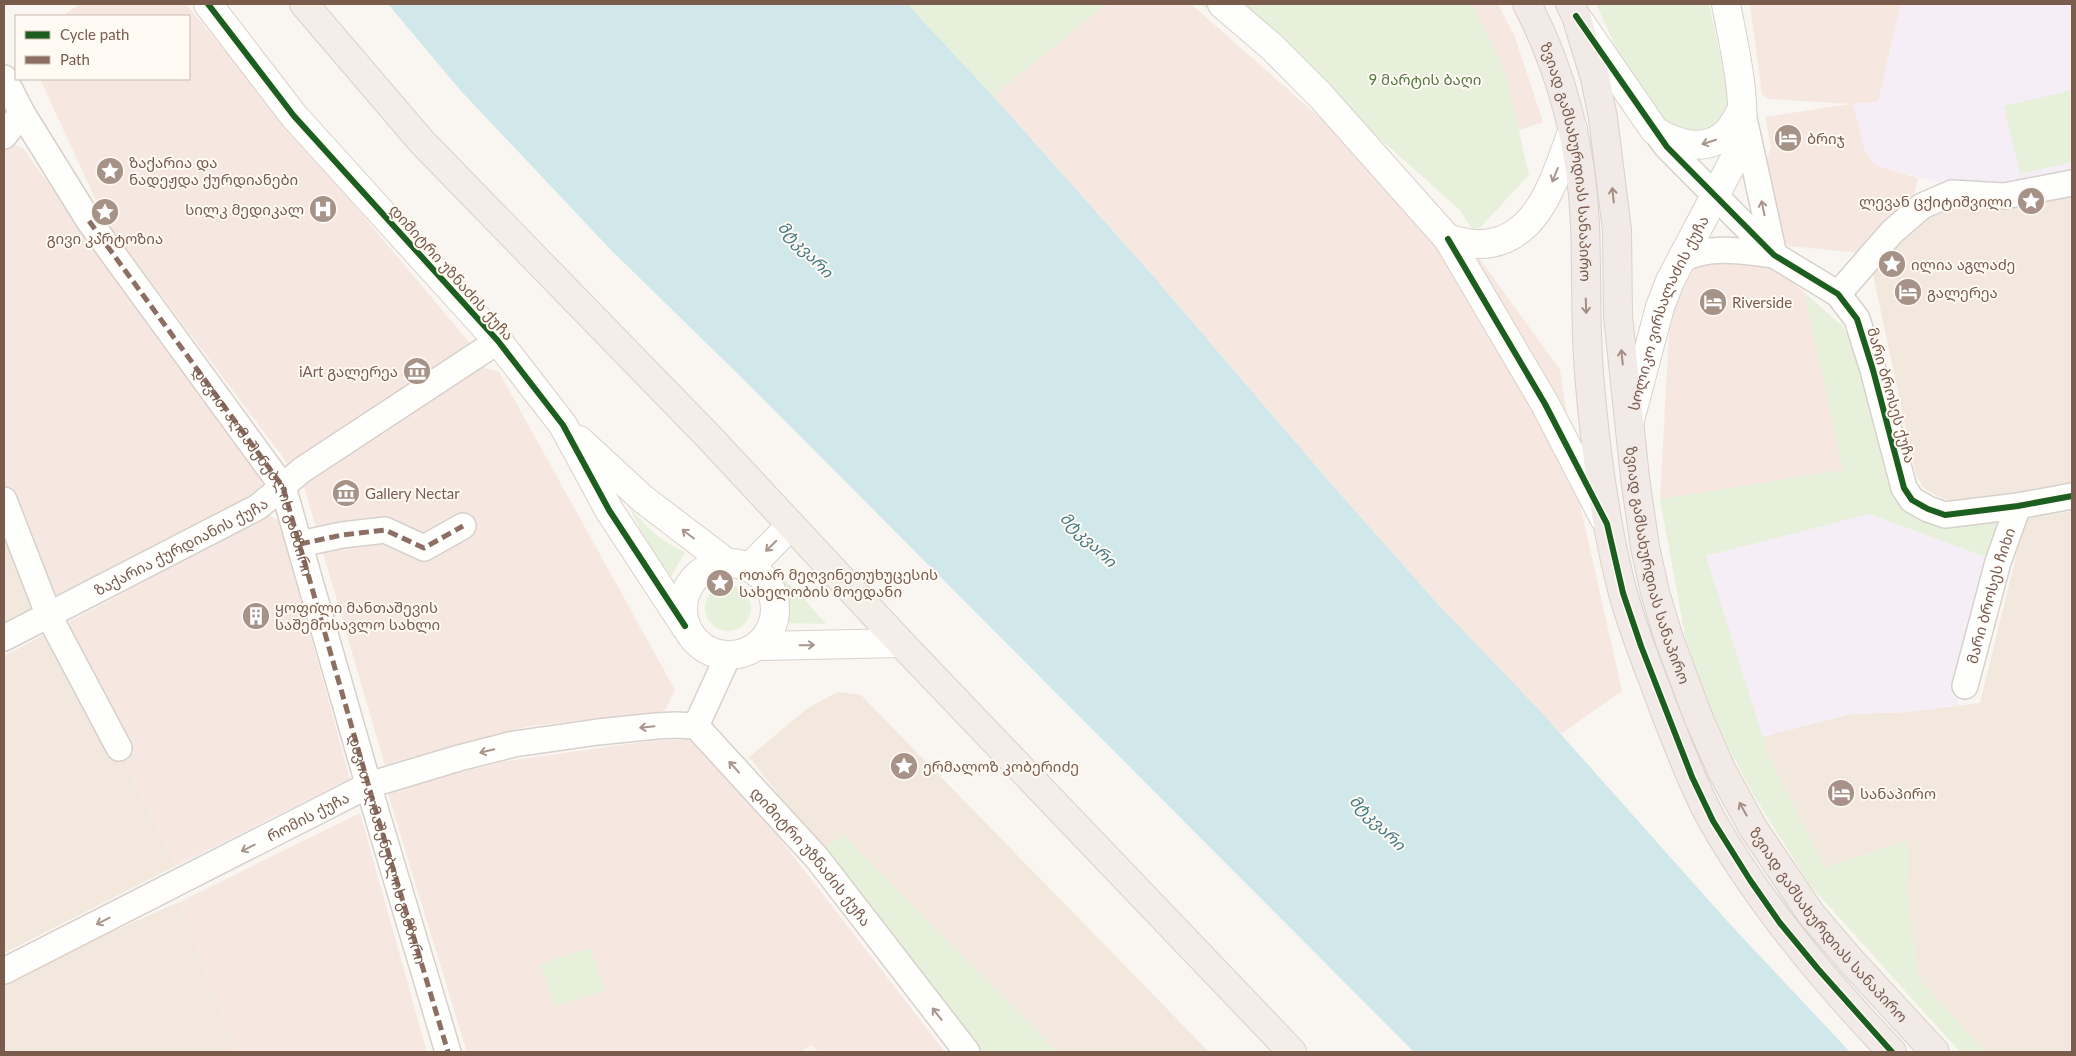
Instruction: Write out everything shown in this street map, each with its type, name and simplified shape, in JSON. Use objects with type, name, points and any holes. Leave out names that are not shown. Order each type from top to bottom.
[{"type":"highway","name":"ზვიად გამსახურდიას სანაპირო","points":[[1527,4],[1550,53],[1573,130],[1585,222],[1589,373],[1607,524],[1623,593],[1640,646],[1692,777],[1713,821],[1780,923],[1824,977],[1892,1052]]},
{"type":"highway","name":"ზვიად გამსახურდიას სანაპირო","points":[[1573,10],[1595,78],[1612,177],[1617,230],[1618,316],[1639,511],[1655,592],[1669,639],[1699,719],[1722,771],[1753,828],[1811,914],[1853,963],[1935,1052]]},
{"type":"main road","points":[[304,4],[422,142],[708,436],[901,643],[1292,1052]]},
{"type":"street","name":"დიმიტრი უზნაძის ქუჩა","points":[[208,4],[294,116],[498,341],[563,425],[609,510],[685,626]]},
{"type":"street","points":[[1222,4],[1271,46],[1320,95],[1448,240],[1541,396],[1607,524]]},
{"type":"street","name":"სოლიკო ვირსალაძის ქუჩა","points":[[1630,422],[1660,307],[1682,259],[1737,154],[1742,138],[1742,109],[1726,4]]},
{"type":"street","points":[[1573,10],[1656,131],[1667,138],[1683,144],[1697,145],[1721,138],[1730,129],[1742,109]]},
{"type":"street","name":"დავით აღმაშენებლის გამზირი","points":[[4,78],[22,113],[89,222],[283,487],[448,1052]]},
{"type":"street","points":[[1742,109],[1774,255]]},
{"type":"street","points":[[4,136],[22,113]]},
{"type":"street","points":[[1448,240],[1481,244],[1499,242],[1527,224],[1541,205],[1549,189],[1573,130]]},
{"type":"street","name":"მარი ბროსეს ქუჩა","points":[[1656,131],[1667,148],[1774,255],[1838,294],[1857,319],[1873,370],[1904,488],[1912,500],[1928,509],[1945,515],[2018,506],[2072,496]]},
{"type":"street","points":[[1838,294],[1892,232],[1922,206],[1952,193],[2004,196],[2072,183]]},
{"type":"street","name":"მარი ბროსეს ქუჩა","points":[[1682,259],[1696,252],[1711,250],[1774,255]]},
{"type":"street","name":"ზაქარია ქურდიანის ქუჩა","points":[[4,638],[258,507],[302,470],[498,341]]},
{"type":"street","name":"დიმიტრი უზნაძის ქუჩა","points":[[563,425],[643,499],[739,565]]},
{"type":"street","points":[[4,500],[49,616],[118,748]]},
{"type":"street","name":"მარი ბროსეს ჩიხი","points":[[1965,686],[1998,562],[2018,506]]},
{"type":"street","points":[[739,565],[792,525]]},
{"type":"street","points":[[300,544],[342,535],[385,530],[424,548],[463,526]]},
{"type":"street","points":[[713,565],[739,565],[761,575],[769,586],[774,598],[776,611],[773,624],[767,636],[758,646],[744,654],[728,656],[714,654],[692,638],[685,626],[682,611],[684,596],[690,583],[700,572],[713,565]]},
{"type":"street","points":[[758,646],[901,643]]},
{"type":"street","points":[[696,726],[728,656]]},
{"type":"street","name":"რომის ქუჩა","points":[[4,971],[369,785],[460,758],[536,740],[676,724],[696,726]]},
{"type":"street","name":"დიმიტრი უზნაძის ქუჩა","points":[[696,726],[817,858],[967,1052]]},
{"type":"shaded area","points":[[80,4],[186,4],[473,347],[291,468],[106,222],[40,80],[190,80],[190,15],[64,15]]},
{"type":"shaded area","points":[[1107,4],[1191,4],[1480,259],[1560,370],[1581,509],[1622,691],[1561,734],[1437,603],[1334,487],[1154,277],[993,96]]},
{"type":"shaded area","points":[[1432,4],[1498,4],[1515,37],[1543,122],[1501,137]]},
{"type":"shaded area","points":[[1750,4],[1901,4],[1878,102],[1853,104],[1875,165],[1918,178],[1913,198],[1870,254],[1789,246],[1775,235],[1766,160],[1771,148],[1765,117],[1850,104],[1769,99],[1762,95]]},
{"type":"shaded area","points":[[1901,4],[2072,4],[2072,174],[1978,188],[1948,185],[1875,165],[1865,151],[1853,104],[1878,102]]},
{"type":"shaded area","points":[[11,143],[23,148],[262,480],[262,488],[255,498],[51,600],[4,483],[4,150]]},
{"type":"shaded area","points":[[2072,186],[2072,484],[1955,502],[1939,497],[1924,488],[1916,476],[1871,265],[1926,208]]},
{"type":"shaded area","points":[[1691,262],[1775,267],[1804,292],[1843,470],[1660,499],[1671,295]]},
{"type":"shaded area","points":[[478,366],[499,372],[675,690],[664,712],[530,726],[385,766],[302,480]]},
{"type":"shaded area","points":[[4,483],[51,600],[4,624]]},
{"type":"shaded area","points":[[2072,511],[2072,1052],[1985,1052],[1918,977],[1907,892],[1908,841],[1825,867],[1769,757],[1762,737],[1851,714],[1909,712],[1980,703],[2025,519]]},
{"type":"shaded area","points":[[1869,514],[1986,557],[1955,681],[1959,705],[1909,712],[1851,714],[1762,737],[1706,556]]},
{"type":"shaded area","points":[[269,515],[279,521],[350,779],[176,866],[59,627]]},
{"type":"shaded area","points":[[59,627],[176,866],[4,953],[4,656]]},
{"type":"shaded area","points":[[838,692],[861,695],[1209,1052],[1057,1052],[843,835],[822,850],[749,757],[808,708]]},
{"type":"shaded area","points":[[688,739],[709,747],[945,1052],[818,1052],[812,1045],[800,1052],[467,1052],[387,791],[506,761],[650,741]]},
{"type":"shaded area","points":[[360,813],[427,1052],[237,1052],[179,902]]},
{"type":"shaded area","points":[[179,902],[237,1052],[4,1052],[4,984],[107,934]]},
{"type":"green space","points":[[907,4],[1107,4],[993,96]]},
{"type":"green space","name":"9 მარტის ბაღი","points":[[1200,4],[1472,4],[1506,74],[1529,175],[1475,233],[1459,209],[1351,113]]},
{"type":"green space","points":[[1596,4],[1709,4],[1731,104],[1713,130],[1690,132],[1647,114]]},
{"type":"green space","points":[[2072,90],[2072,162],[2020,174],[2004,106]]},
{"type":"green space","points":[[1804,292],[1841,325],[1858,348],[1914,506],[2002,517],[1986,557],[1869,514],[1706,556],[1769,757],[1825,867],[1908,841],[1907,892],[1918,977],[1985,1052],[1960,1052],[1810,885],[1753,794],[1714,720],[1686,641],[1660,499],[1843,470]]},
{"type":"green space","points":[[630,508],[654,533],[685,552],[671,577],[644,538]]},
{"type":"green space","points":[[782,578],[796,590],[826,624],[788,623],[787,604]]},
{"type":"green space","points":[[723,585],[733,585],[747,595],[751,608],[747,621],[741,627],[733,631],[723,631],[709,621],[705,613],[705,603],[715,589]]},
{"type":"green space","points":[[843,835],[1057,1052],[982,1052],[822,850]]},
{"type":"green space","points":[[590,948],[605,990],[555,1007],[540,964]]},
{"type":"water","name":"მტკვარი","points":[[388,4],[907,4],[993,96],[1154,277],[1334,487],[1437,603],[1542,713],[1728,922],[1850,1052],[1414,1052],[742,378],[610,249],[461,91]]},
{"type":"marked path","points":[[89,221],[283,487],[375,808],[448,1052]]},
{"type":"marked path","points":[[300,544],[342,535],[385,530],[424,548],[463,526]]},
{"type":"cycle path","points":[[208,4],[294,116],[498,341],[563,425],[609,510],[685,626]]},
{"type":"cycle path","points":[[1576,16],[1667,147],[1774,255],[1838,294],[1857,319],[1873,370],[1904,488],[1912,500],[1928,509],[1945,515],[2018,506],[2072,496]]},
{"type":"cycle path","points":[[1448,239],[1545,404],[1607,524],[1623,593],[1641,646],[1692,777],[1713,821],[1780,923],[1892,1052]]},
{"type":"place","name":"ბრიჯ","points":[[1788,138]]},
{"type":"place","name":"ზაქარია და ნადეჟდა ქურდიანები","points":[[110,171]]},
{"type":"place","name":"ლევან ცქიტიშვილი","points":[[2031,201]]},
{"type":"place","name":"სილკ მედიკალ","points":[[323,209]]},
{"type":"place","name":"გივი კარტოზია","points":[[105,212]]},
{"type":"place","name":"ილია აგლაძე","points":[[1892,264]]},
{"type":"place","name":"გალერეა","points":[[1908,292]]},
{"type":"place","name":"Riverside","points":[[1713,302]]},
{"type":"place","name":"iArt გალერეა","points":[[417,371]]},
{"type":"place","name":"Gallery Nectar","points":[[346,493]]},
{"type":"place","name":"ოთარ მეღვინეთუხუცესის სახელობის მოედანი","points":[[720,583]]},
{"type":"place","name":"ყოფილი მანთაშევის საშემოსავლო სახლი","points":[[256,616]]},
{"type":"place","name":"ერმალოზ კობერიძე","points":[[904,766]]},
{"type":"place","name":"სანაპირო","points":[[1841,793]]}]
